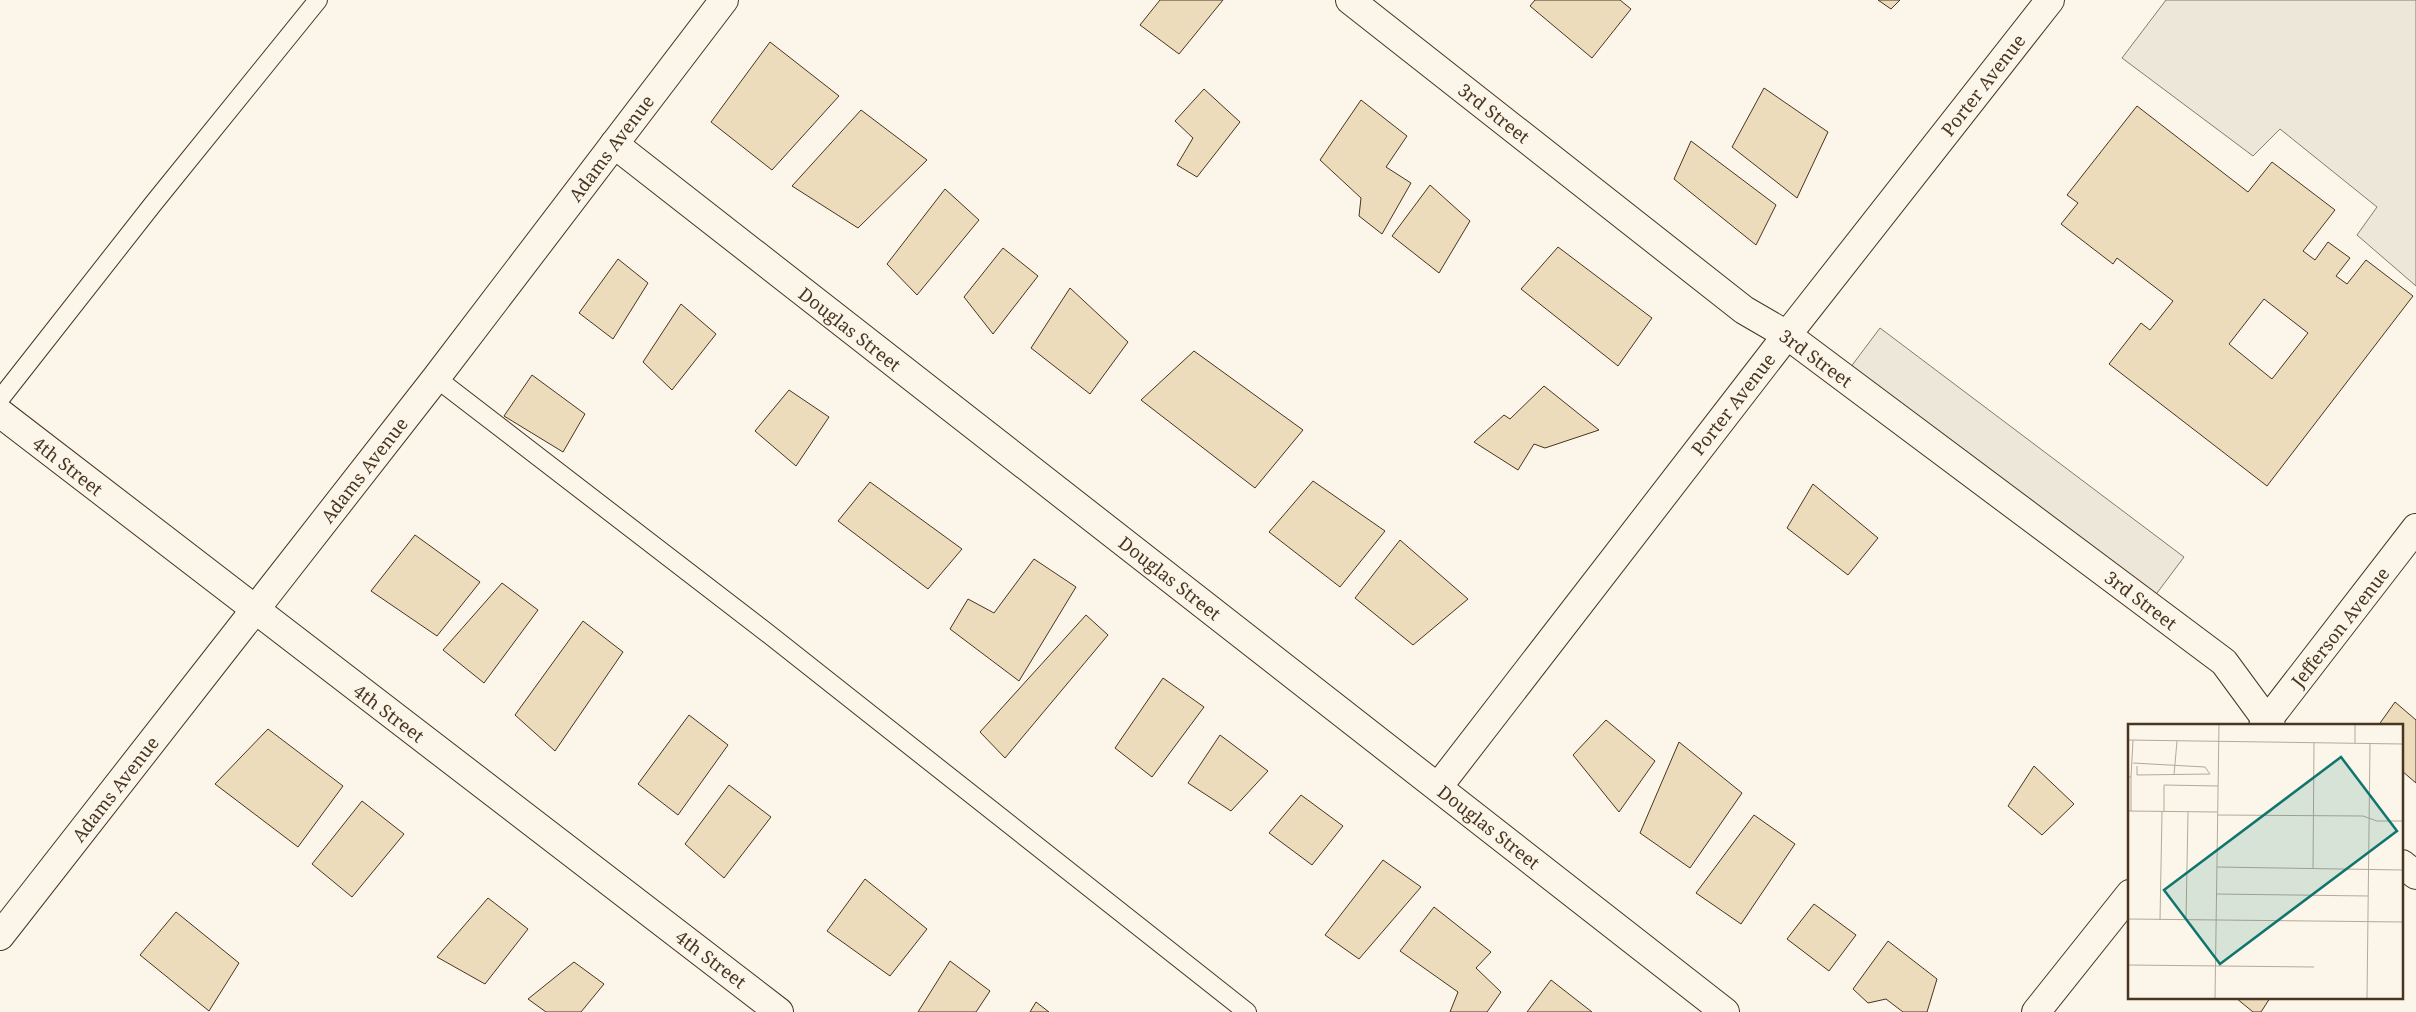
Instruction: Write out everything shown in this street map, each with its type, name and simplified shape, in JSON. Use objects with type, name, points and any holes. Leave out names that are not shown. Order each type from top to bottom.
[{"type":"street","name":"Adams Avenue","points":[[0,936],[436,378],[724,0]]},
{"type":"street","name":"3rd Street","points":[[1350,0],[1744,310],[1787,335],[2224,662],[2267,724]]},
{"type":"street","name":"Porter Avenue","points":[[1438,787],[1787,335],[2050,0]]},
{"type":"street","name":"Douglas Street","points":[[614,144],[1725,1012]]},
{"type":"street","name":"4th Street","points":[[0,413],[779,1012]]},
{"type":"street","name":"Jefferson Avenue","points":[[2267,724],[2416,528]]},
{"type":"street","points":[[2404,866],[2416,875]]},
{"type":"street","points":[[2036,1012],[2128,897]]},
{"type":"lane","points":[[0,399],[147,212],[318,0]]},
{"type":"lane","points":[[436,378],[766,632],[1247,1012]]},
{"type":"shaded area","points":[[2166,0],[2416,0],[2416,286],[2357,235],[2377,207],[2280,129],[2253,156],[2122,58]]},
{"type":"shaded area","points":[[1880,328],[2184,557],[2145,609],[1844,376]]},
{"type":"building","points":[[1160,0],[1223,0],[1179,54],[1140,25]]},
{"type":"building","points":[[1535,0],[1620,0],[1631,9],[1592,58],[1530,6]]},
{"type":"building","points":[[1878,0],[1900,0],[1891,9]]},
{"type":"building","points":[[770,42],[839,96],[772,170],[711,122]]},
{"type":"building","points":[[1764,88],[1828,132],[1797,198],[1732,147]]},
{"type":"building","points":[[1204,89],[1240,122],[1197,177],[1177,165],[1193,138],[1175,121]]},
{"type":"building","points":[[1361,100],[1407,136],[1386,167],[1411,183],[1382,234],[1359,216],[1361,198],[1320,160]]},
{"type":"building","points":[[2137,106],[2248,192],[2272,162],[2335,210],[2303,251],[2315,260],[2328,242],[2350,258],[2336,276],[2347,284],[2366,260],[2413,296],[2267,486],[2109,364],[2141,323],[2150,330],[2173,301],[2117,258],[2113,264],[2061,224],[2078,203],[2067,195]],"holes":[[[2264,299],[2308,333],[2272,379],[2229,344]]]},
{"type":"building","points":[[861,110],[927,160],[858,228],[792,186]]},
{"type":"building","points":[[1691,141],[1776,205],[1756,245],[1674,179]]},
{"type":"building","points":[[1430,185],[1470,221],[1439,273],[1392,236]]},
{"type":"building","points":[[945,189],[979,220],[917,295],[887,264]]},
{"type":"building","points":[[1558,247],[1652,318],[1618,366],[1521,289]]},
{"type":"building","points":[[1003,248],[1038,276],[993,334],[964,297]]},
{"type":"building","points":[[618,259],[648,283],[613,339],[579,313]]},
{"type":"building","points":[[1070,288],[1128,342],[1090,394],[1031,348]]},
{"type":"building","points":[[681,304],[716,334],[672,390],[643,362]]},
{"type":"building","points":[[1194,351],[1303,430],[1255,488],[1141,400]]},
{"type":"building","points":[[532,375],[585,414],[563,452],[504,416]]},
{"type":"building","points":[[1544,386],[1599,430],[1545,448],[1534,444],[1518,470],[1474,442],[1504,415],[1510,419]]},
{"type":"building","points":[[789,390],[829,417],[796,466],[755,431]]},
{"type":"building","points":[[1313,481],[1385,531],[1340,587],[1269,532]]},
{"type":"building","points":[[870,482],[962,549],[928,589],[838,521]]},
{"type":"building","points":[[1813,484],[1878,538],[1848,575],[1787,528]]},
{"type":"building","points":[[415,535],[480,582],[437,636],[371,591]]},
{"type":"building","points":[[1400,540],[1468,599],[1413,645],[1355,598]]},
{"type":"building","points":[[1034,559],[1076,587],[1019,681],[950,629],[968,599],[994,613]]},
{"type":"building","points":[[502,583],[538,610],[484,683],[443,650]]},
{"type":"building","points":[[1086,615],[1108,635],[1005,758],[980,732]]},
{"type":"building","points":[[583,621],[623,652],[555,751],[515,715]]},
{"type":"building","points":[[1163,678],[1204,707],[1152,777],[1115,748]]},
{"type":"building","points":[[2395,702],[2416,720],[2416,783],[2404,773],[2404,724],[2379,724]]},
{"type":"building","points":[[689,715],[728,745],[678,815],[638,784]]},
{"type":"building","points":[[1606,720],[1655,761],[1619,812],[1573,755]]},
{"type":"building","points":[[268,729],[343,786],[298,847],[215,784]]},
{"type":"building","points":[[1220,735],[1268,771],[1231,811],[1188,783]]},
{"type":"building","points":[[1679,742],[1742,793],[1690,868],[1640,833]]},
{"type":"building","points":[[2034,766],[2074,804],[2042,835],[2008,806]]},
{"type":"building","points":[[729,785],[771,817],[724,878],[685,844]]},
{"type":"building","points":[[1301,795],[1343,826],[1312,865],[1269,833]]},
{"type":"building","points":[[362,801],[404,834],[352,897],[312,864]]},
{"type":"building","points":[[1754,815],[1795,844],[1741,924],[1696,893]]},
{"type":"building","points":[[1383,860],[1421,887],[1359,959],[1325,935]]},
{"type":"building","points":[[865,879],[927,929],[890,976],[827,931]]},
{"type":"building","points":[[488,898],[528,929],[485,984],[437,957]]},
{"type":"building","points":[[1814,904],[1856,935],[1829,971],[1787,939]]},
{"type":"building","points":[[1434,907],[1491,952],[1476,968],[1501,992],[1487,1012],[1450,1012],[1458,992],[1400,951]]},
{"type":"building","points":[[176,912],[239,963],[209,1011],[140,955]]},
{"type":"building","points":[[1888,941],[1937,979],[1927,1012],[1903,1012],[1886,999],[1868,1003],[1853,989]]},
{"type":"building","points":[[950,961],[990,991],[976,1012],[918,1012]]},
{"type":"building","points":[[574,962],[604,984],[581,1012],[546,1012],[528,999]]},
{"type":"building","points":[[1551,980],[1592,1012],[1527,1012]]},
{"type":"building","points":[[2238,1000],[2269,1000],[2261,1012],[2253,1012]]},
{"type":"building","points":[[1036,1002],[1049,1012],[1030,1012]]}]
